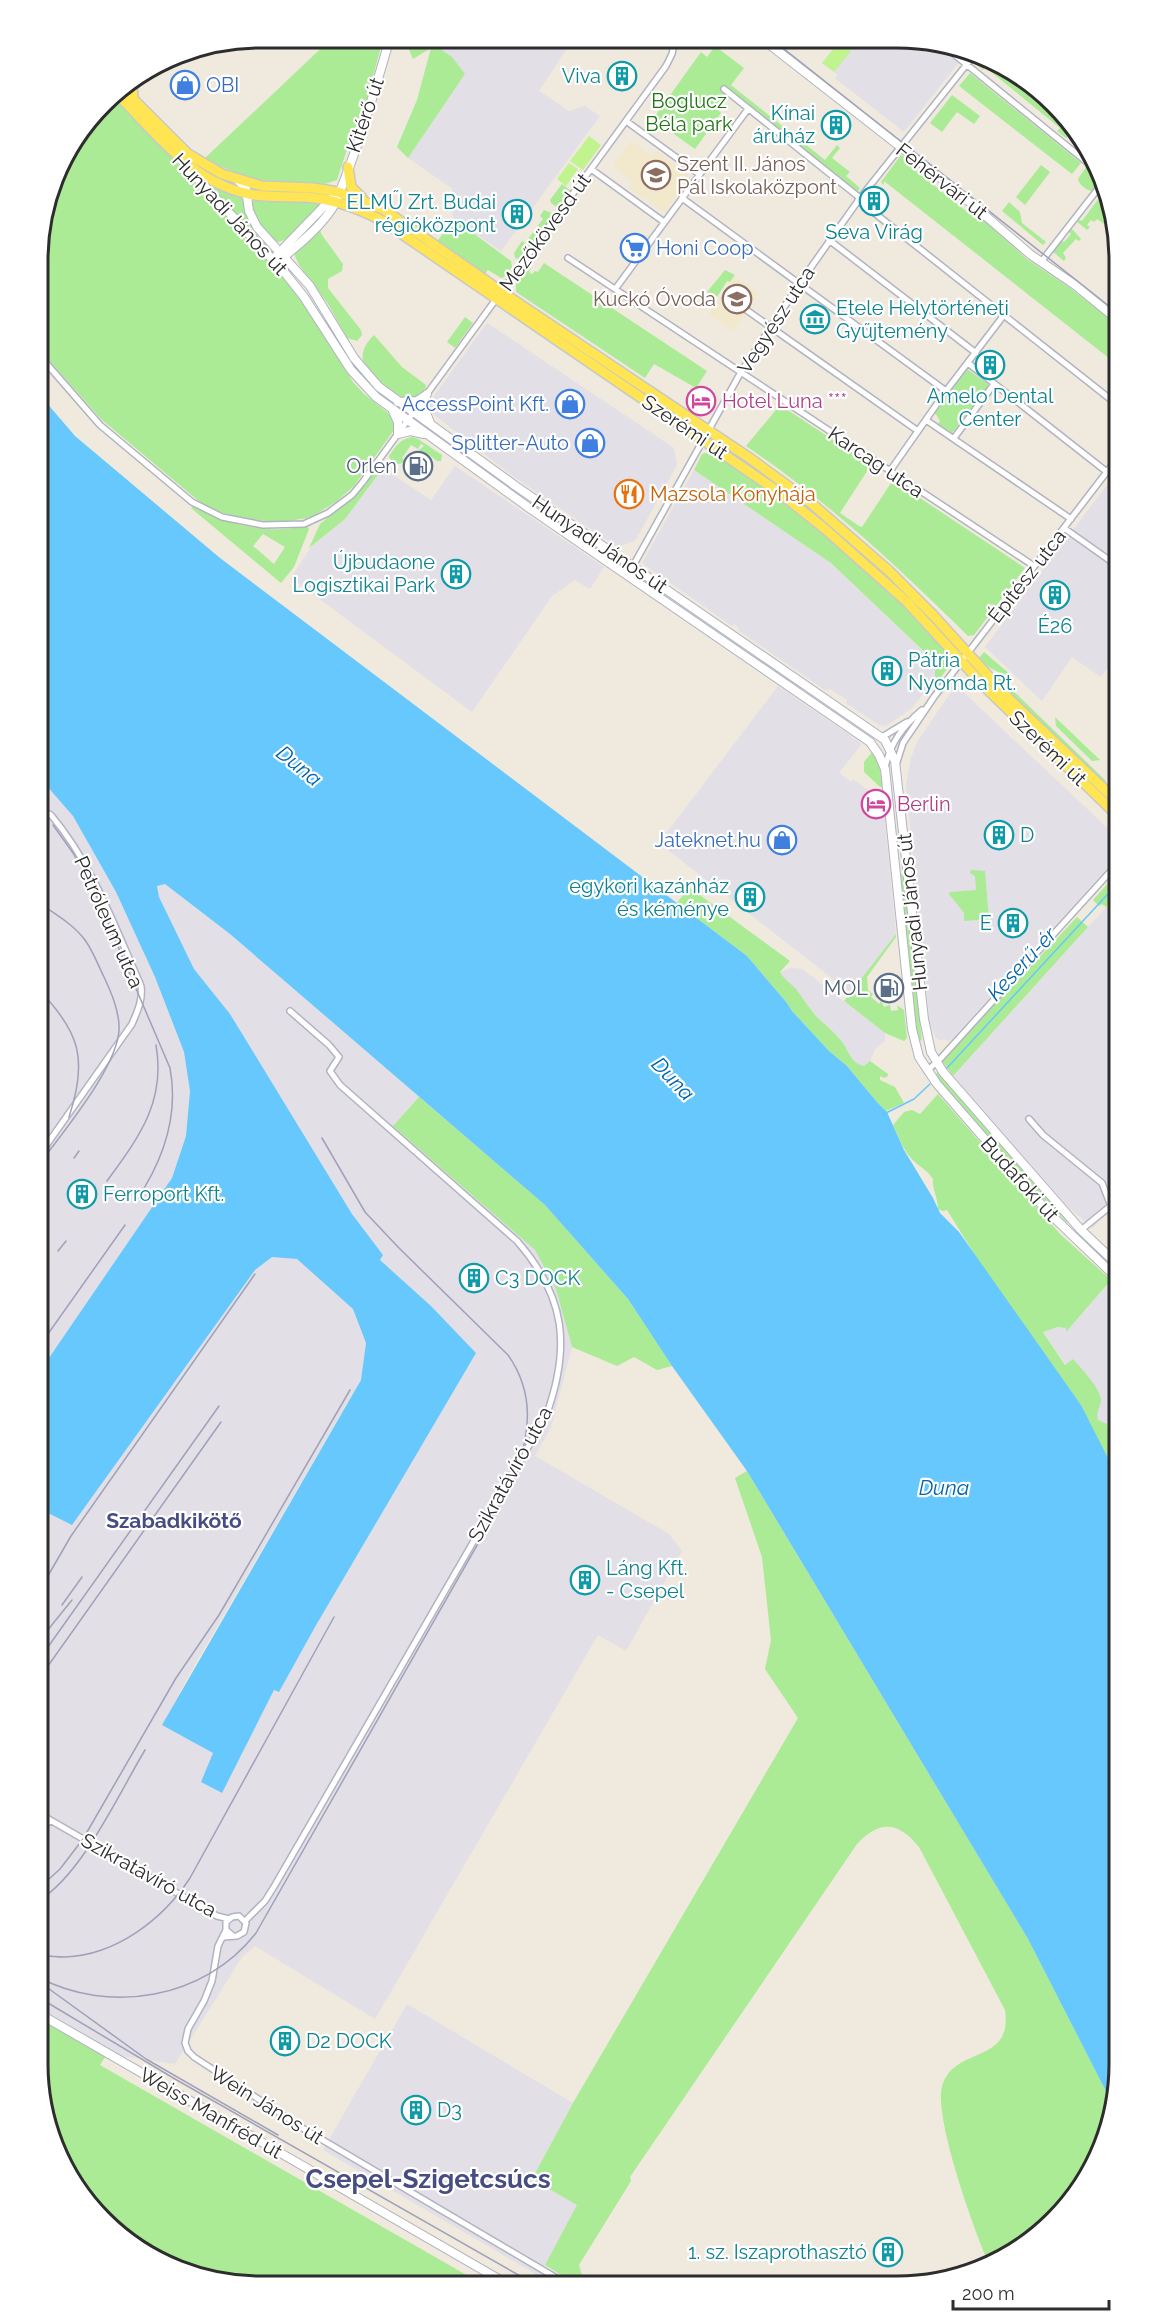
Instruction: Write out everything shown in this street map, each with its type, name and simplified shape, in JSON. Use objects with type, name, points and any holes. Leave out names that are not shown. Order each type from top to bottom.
[{"type":"main road","name":"Kitérő út","points":[[281,254],[296,244],[321,221],[335,198],[370,105],[387,48]]},
{"type":"main road","name":"Fehérvári út","points":[[774,48],[967,199],[1041,262],[1109,313]]},
{"type":"main road","points":[[133,91],[133,100]]},
{"type":"main road","name":"Hunyadi János út","points":[[126,96],[194,158],[238,180],[247,194],[252,219],[321,302],[354,358],[379,387],[538,502],[888,743],[896,766],[925,1028],[931,1052],[937,1063]]},
{"type":"main road","name":"Hunyadi János út","points":[[124,98],[275,261],[304,297],[356,377],[392,410],[532,510],[869,742],[879,755],[885,769],[912,1029],[916,1051],[927,1071]]},
{"type":"main road","name":"Szerémi út","points":[[178,157],[210,180],[247,194],[364,200],[383,209],[499,296],[780,493],[825,529],[907,602],[1109,794]]},
{"type":"main road","points":[[348,167],[351,187],[364,200]]},
{"type":"main road","name":"Szerémi út","points":[[238,180],[272,187],[313,188],[382,222],[709,430],[787,484],[832,520],[912,594],[1006,708],[1109,807]]},
{"type":"main road","name":"Kitérő út","points":[[275,261],[335,198]]},
{"type":"main road","points":[[296,244],[293,257],[297,271]]},
{"type":"main road","points":[[398,402],[417,401],[427,394]]},
{"type":"main road","points":[[427,394],[423,409],[433,427]]},
{"type":"main road","points":[[392,410],[398,422],[398,434],[410,431],[427,435]]},
{"type":"main road","points":[[532,510],[538,502]]},
{"type":"main road","points":[[628,575],[633,566]]},
{"type":"main road","points":[[663,586],[667,602],[675,600],[687,603]]},
{"type":"main road","points":[[726,643],[732,634]]},
{"type":"main road","points":[[776,677],[782,668]]},
{"type":"main road","points":[[786,684],[792,675]]},
{"type":"main road","points":[[869,742],[888,743]]},
{"type":"main road","points":[[893,845],[905,844]]},
{"type":"main road","points":[[895,872],[908,871]]},
{"type":"main road","name":"Budafoki út","points":[[937,1063],[1081,1230],[1109,1257]]},
{"type":"main road","name":"Budafoki út","points":[[927,1071],[1018,1178],[1072,1237],[1109,1271]]},
{"type":"main road","points":[[1072,1237],[1081,1230]]},
{"type":"main road","name":"Weiss Manfréd út","points":[[48,2019],[493,2276]]},
{"type":"street","name":"Mezőkövesd út","points":[[48,366],[100,425],[177,490],[205,510],[228,519],[263,525],[294,525],[316,520],[352,495],[669,62],[673,48]]},
{"type":"street","points":[[961,58],[1084,159]]},
{"type":"street","name":"Vegyész utca","points":[[633,566],[741,372],[859,199],[968,63]]},
{"type":"street","points":[[724,89],[1109,398]]},
{"type":"street","points":[[615,288],[748,109]]},
{"type":"street","points":[[626,121],[699,174]]},
{"type":"street","points":[[591,169],[664,222]]},
{"type":"street","points":[[1041,262],[1097,190]]},
{"type":"street","points":[[682,198],[946,391]]},
{"type":"street","points":[[829,240],[976,353]]},
{"type":"street","name":"Karcag utca","points":[[568,258],[1034,566]]},
{"type":"street","points":[[745,309],[918,431]]},
{"type":"street","points":[[890,471],[946,391],[1004,315]]},
{"type":"street","points":[[968,363],[1107,472]]},
{"type":"street","points":[[954,438],[994,384]]},
{"type":"street","points":[[926,420],[1071,519]]},
{"type":"street","name":"Építész utca","points":[[896,766],[903,742],[934,697],[1109,469]]},
{"type":"street","points":[[1064,528],[1109,560]]},
{"type":"street","name":"Építész utca","points":[[885,769],[888,743],[934,697]]},
{"type":"street","name":"Építész utca","points":[[888,743],[908,721]]},
{"type":"street","name":"Építész utca","points":[[888,743],[904,738],[910,732]]},
{"type":"street","name":"Petróleum utca","points":[[48,817],[60,826],[97,886],[142,993],[137,1012],[128,1030],[48,1143]]},
{"type":"street","points":[[927,1071],[937,1063],[1109,873]]},
{"type":"street","name":"Szikratávíró utca","points":[[243,1919],[265,1901],[275,1885],[546,1416],[556,1386],[562,1338],[556,1308],[546,1281],[518,1241],[340,1085],[330,1071],[339,1057],[329,1045],[290,1011]]},
{"type":"street","points":[[1029,1119],[1043,1135],[1102,1183],[1109,1199]]},
{"type":"street","points":[[1081,1230],[1109,1208]]},
{"type":"street","name":"Szikratávíró utca","points":[[51,1821],[217,1916],[227,1924]]},
{"type":"street","points":[[224,1937],[239,1936],[244,1932],[246,1927],[243,1919],[234,1916],[227,1924],[232,1935]]},
{"type":"street","name":"Wein János út","points":[[227,1924],[224,1937],[218,1946],[212,1981],[204,2001],[188,2028],[185,2043],[188,2051],[304,2129],[553,2276]]},
{"type":"shaded area","points":[[439,48],[567,48],[539,91],[569,111],[585,106],[600,116],[501,251],[454,219],[449,203],[453,189],[408,158],[465,74],[452,57]]},
{"type":"shaded area","points":[[834,48],[911,48],[949,54],[959,62],[904,132],[835,78],[838,75],[822,63]]},
{"type":"shaded area","name":"Szent II. János Pál Iskolaközpont","points":[[631,141],[652,156],[656,151],[690,177],[665,212],[629,188],[633,182],[613,166]]},
{"type":"shaded area","name":"Kuckó Óvoda","points":[[735,277],[759,293],[749,308],[746,305],[742,311],[745,314],[733,331],[709,314]]},
{"type":"shaded area","points":[[487,323],[674,448],[677,465],[635,541],[617,547],[510,474],[432,413],[429,403]]},
{"type":"shaded area","points":[[455,466],[604,567],[590,589],[575,580],[552,596],[472,712],[291,578],[311,547],[345,519],[383,468],[431,500]]},
{"type":"shaded area","points":[[694,470],[831,563],[935,663],[935,679],[912,708],[886,726],[879,725],[846,703],[847,700],[830,689],[825,690],[738,630],[739,628],[734,624],[732,626],[642,563]]},
{"type":"shaded area","points":[[1109,482],[1109,666],[1101,677],[1072,657],[1042,701],[985,647]]},
{"type":"shaded area","points":[[778,686],[860,742],[861,745],[839,773],[851,782],[853,779],[883,801],[896,934],[851,993],[659,843]]},
{"type":"shaded area","points":[[961,690],[1109,830],[1109,866],[953,1038],[942,1041],[936,1038],[930,1024],[906,785],[911,758],[917,742],[954,691]]},
{"type":"shaded area","points":[[48,787],[73,816],[116,892],[155,977],[184,1052],[190,1091],[186,1136],[172,1178],[48,1359]]},
{"type":"shaded area","points":[[165,884],[230,934],[419,1097],[393,1126],[535,1250],[556,1288],[572,1347],[551,1427],[535,1456],[669,1534],[682,1551],[626,1651],[598,1635],[375,2019],[255,1946],[242,1957],[175,2064],[107,2054],[48,2019],[48,1513],[72,1525],[255,1270],[272,1257],[297,1259],[353,1309],[366,1343],[361,1380],[190,1673],[163,1725],[213,1753],[201,1782],[221,1793],[274,1690],[279,1692],[476,1353],[431,1306],[380,1260],[383,1255],[352,1214],[230,1014],[194,969],[159,897],[157,886]]},
{"type":"shaded area","points":[[1109,904],[1109,1214],[1093,1228],[1066,1205],[953,1076]]},
{"type":"shaded area","points":[[791,968],[802,969],[885,1033],[885,1041],[875,1049],[870,1061],[864,1066],[851,1058],[838,1036],[816,1016],[780,972]]},
{"type":"shaded area","points":[[1109,1282],[1109,1432],[1107,1424],[1098,1420],[1096,1412],[1100,1403],[1099,1394],[1073,1359],[1066,1365],[1043,1331],[1062,1327],[1067,1331]]},
{"type":"shaded area","points":[[407,2004],[573,2103],[532,2179],[578,2205],[539,2276],[323,2150]]},
{"type":"green space","points":[[321,48],[381,48],[362,117],[352,134],[337,180],[325,184],[255,180],[205,158]]},
{"type":"green space","points":[[408,48],[431,48],[413,59]]},
{"type":"green space","points":[[431,48],[439,48],[452,57],[465,74],[408,158],[397,147],[417,100]]},
{"type":"green space","name":"Boglucz Béla park","points":[[720,48],[744,68],[731,85],[825,160],[837,145],[840,148],[832,158],[850,172],[846,176],[860,188],[857,193],[729,89],[723,98],[726,101],[719,111],[721,113],[695,149],[653,119],[701,52],[707,57],[713,49]]},
{"type":"green space","points":[[834,48],[847,48],[851,51],[834,72],[822,63]]},
{"type":"green space","points":[[986,68],[1003,76],[1037,101],[1065,131],[1068,135],[1066,138],[1057,131],[1060,128]]},
{"type":"green space","points":[[970,73],[1081,163],[1072,174],[959,86]]},
{"type":"green space","points":[[952,95],[980,116],[974,124],[957,112],[942,132],[930,123]]},
{"type":"green space","points":[[118,103],[265,256],[308,308],[353,382],[364,394],[392,416],[395,423],[394,430],[354,486],[337,501],[310,518],[308,516],[308,518],[279,522],[254,520],[223,513],[201,503],[101,419],[48,359],[48,246],[55,205],[70,166],[92,131]]},
{"type":"green space","points":[[589,136],[601,145],[583,170],[570,161]]},
{"type":"green space","points":[[901,155],[916,165],[914,169],[976,219],[979,216],[1028,260],[1109,318],[1109,358],[884,181],[884,185],[881,182]]},
{"type":"green space","points":[[569,163],[578,169],[566,186],[557,179]]},
{"type":"green space","points":[[1041,165],[1050,172],[1025,205],[1016,197]]},
{"type":"green space","points":[[1086,167],[1096,187],[1093,191],[1088,190],[1078,179]]},
{"type":"green space","points":[[203,180],[243,196],[250,221],[275,252]]},
{"type":"green space","points":[[562,184],[572,192],[558,208],[550,200]]},
{"type":"green space","points":[[1100,197],[1106,225],[1097,219],[1094,222],[1091,220],[1087,225],[1090,227],[1087,230],[1076,221],[1078,219],[1082,221]]},
{"type":"green space","points":[[251,198],[322,203],[296,232],[278,242],[267,235],[259,224],[253,211]]},
{"type":"green space","points":[[1009,202],[1020,212],[1022,223],[1046,242],[1043,245],[1002,211]]},
{"type":"green space","points":[[544,210],[552,213],[553,217],[524,256],[519,259],[515,258],[514,253],[522,241],[525,243],[543,219],[540,216]]},
{"type":"green space","points":[[454,219],[511,261],[512,267],[504,277],[501,278],[488,270],[484,275],[436,243]]},
{"type":"green space","points":[[319,228],[343,264],[342,271],[328,279],[328,288],[361,330],[362,335],[357,341],[347,338],[328,304],[299,265],[295,256],[296,250]]},
{"type":"green space","points":[[1070,229],[1081,239],[1079,241],[1076,239],[1063,253],[1066,258],[1064,261],[1052,251],[1061,240],[1064,242],[1071,234],[1068,231]]},
{"type":"green space","points":[[544,263],[707,371],[696,388],[654,364],[645,378],[516,292],[516,284],[528,266],[532,274],[535,271],[538,272]]},
{"type":"green space","points":[[725,270],[735,275],[730,282],[727,281],[717,297],[707,292]]},
{"type":"green space","points":[[465,317],[473,323],[455,348],[447,342]]},
{"type":"green space","points":[[374,335],[402,367],[426,385],[425,393],[413,399],[404,399],[374,376],[363,360],[363,353],[367,343]]},
{"type":"green space","points":[[967,369],[988,386],[952,433],[938,424],[940,421],[935,413]]},
{"type":"green space","points":[[780,405],[871,465],[840,513],[859,526],[862,527],[893,480],[1025,568],[974,635],[968,636],[889,560],[834,512],[746,446]]},
{"type":"green space","points":[[412,437],[442,455],[441,461],[419,450],[424,446],[421,444],[418,449],[411,445],[402,458],[405,461],[403,463],[394,463],[389,456],[393,450],[401,442]]},
{"type":"green space","points":[[716,439],[783,487],[848,538],[905,592],[958,648],[907,596],[714,443]]},
{"type":"green space","points":[[710,449],[803,515],[903,604],[953,658],[954,664],[951,664],[938,681],[935,679],[935,662],[831,563],[694,470],[702,454],[710,452]]},
{"type":"green space","points":[[379,467],[383,468],[345,519],[309,548],[320,524],[353,497]]},
{"type":"green space","points":[[193,506],[233,523],[263,529],[307,525],[309,529],[294,567],[281,583],[191,508]],"holes":[[[263,534],[285,547],[274,564],[253,546]]]},
{"type":"green space","points":[[984,652],[1011,675],[1006,677],[981,662],[978,659]]},
{"type":"green space","points":[[992,673],[1001,679],[1105,780],[1108,787],[1020,703]]},
{"type":"green space","points":[[1055,717],[1100,760],[1092,761],[1056,726]]},
{"type":"green space","points":[[873,751],[878,760],[883,787],[880,787],[864,772],[864,762]]},
{"type":"green space","points":[[971,870],[985,871],[989,919],[964,921],[964,913],[949,894],[950,892],[976,890],[975,876],[970,873]]},
{"type":"green space","points":[[900,874],[905,875],[922,1041],[917,1039]]},
{"type":"green space","points":[[1109,882],[1109,904],[1106,907],[1102,904],[1099,906],[1093,900]]},
{"type":"green space","points":[[689,887],[790,961],[780,972],[783,977],[796,989],[816,1016],[840,1039],[853,1060],[864,1066],[870,1061],[888,1074],[884,1078],[880,1076],[880,1080],[895,1087],[904,1103],[886,1111],[847,1066],[829,1051],[792,1011],[747,956],[677,903]]},
{"type":"green space","points":[[1077,917],[1088,927],[953,1076],[942,1061],[1015,980],[1017,981]]},
{"type":"green space","points":[[896,934],[867,977],[868,990],[873,994],[871,997],[879,1004],[881,1001],[884,1007],[890,1005],[891,1011],[898,1010],[897,1005],[904,1010],[907,1038],[904,1041],[885,1033],[844,1001]]},
{"type":"green space","points":[[939,1071],[1068,1221],[1067,1223],[1010,1164],[934,1076]]},
{"type":"green space","points":[[938,1094],[1060,1234],[1109,1278],[1109,1282],[1066,1332],[1066,1328],[1058,1327],[1043,1332],[1065,1365],[1073,1359],[1098,1391],[1101,1401],[1098,1420],[1107,1424],[1109,1432],[1109,1466],[1081,1405],[983,1268],[947,1210],[938,1209],[933,1179],[905,1150],[893,1125],[904,1112],[912,1110],[920,1114]]},
{"type":"green space","points":[[419,1097],[545,1205],[628,1299],[672,1366],[657,1370],[634,1357],[617,1366],[572,1347],[556,1289],[535,1250],[393,1126]]},
{"type":"green space","points":[[747,1471],[1028,1939],[1107,2093],[1102,2119],[1093,2145],[1081,2170],[1065,2193],[1047,2214],[1026,2232],[986,2256],[956,2173],[943,2119],[941,2098],[943,2083],[950,2071],[993,2047],[1001,2039],[1005,2027],[1005,2010],[919,1847],[897,1828],[881,1827],[865,1836],[857,1844],[630,2177],[631,2181],[579,2265],[582,2276],[563,2276],[545,2265],[577,2205],[532,2179],[573,2103],[798,1718],[765,1669],[771,1640],[762,1557],[735,1478]]},
{"type":"green space","points":[[48,2019],[107,2054],[100,2065],[468,2276],[246,2276],[205,2269],[154,2248],[110,2214],[84,2182],[70,2158],[59,2132],[52,2105],[48,2078]]},
{"type":"water","name":"Duna","points":[[48,404],[75,436],[220,558],[747,956],[792,1011],[829,1051],[847,1066],[887,1112],[904,1150],[940,1213],[959,1232],[1081,1405],[1109,1460],[1109,2078],[1107,2093],[1028,1939],[747,1471],[672,1366],[628,1299],[545,1205],[230,934],[165,884],[157,886],[159,897],[194,969],[230,1014],[352,1214],[383,1255],[380,1260],[431,1306],[476,1353],[279,1692],[274,1690],[222,1793],[201,1782],[213,1753],[162,1725],[361,1380],[366,1343],[353,1309],[297,1259],[272,1257],[255,1270],[72,1525],[48,1513],[48,1359],[172,1178],[186,1136],[190,1091],[184,1052],[155,977],[116,892],[73,816],[48,787]]},
{"type":"waterway","name":"Keserű-ér","points":[[947,1068],[1109,893]]},
{"type":"waterway","name":"Keserű-ér","points":[[886,1113],[914,1099],[930,1084]]},
{"type":"tram line","points":[[783,48],[1109,306]]},
{"type":"tram line","points":[[48,2003],[175,2079],[520,2276]]},
{"type":"railway","points":[[53,825],[73,853],[93,888],[170,1068],[172,1103],[166,1138],[154,1170],[136,1201]]},
{"type":"railway","points":[[48,909],[69,924],[88,944],[112,994],[119,1025],[111,1059],[101,1078],[48,1153]]},
{"type":"railway","points":[[48,1000],[72,1034],[79,1063],[75,1097],[69,1117]]},
{"type":"railway","points":[[107,1181],[130,1149],[147,1118],[157,1084],[156,1045]]},
{"type":"railway","points":[[48,1981],[66,1989],[95,1995],[125,1997],[154,1994],[183,1986],[210,1973],[235,1955],[256,1933],[516,1477],[527,1429],[526,1399],[517,1370],[508,1355],[365,1212],[322,1138]]},
{"type":"railway","points":[[74,1158],[79,1151]]},
{"type":"railway","points":[[48,1334],[125,1225]]},
{"type":"railway","points":[[58,1251],[66,1241]]},
{"type":"railway","points":[[48,1576],[71,1536],[255,1274]]},
{"type":"railway","points":[[48,1880],[60,1869],[83,1839],[176,1678],[219,1615],[350,1390]]},
{"type":"railway","points":[[48,1647],[219,1406]]},
{"type":"railway","points":[[48,1666],[221,1422]]},
{"type":"railway","points":[[62,1605],[82,1577]]},
{"type":"railway","points":[[48,1630],[72,1600]]},
{"type":"railway","points":[[48,1956],[84,1955],[120,1942],[152,1920],[179,1893],[190,1878],[334,1617]]},
{"type":"railway","points":[[48,1894],[84,1854],[145,1750]]},
{"type":"railway","points":[[48,1988],[146,2059],[278,2135]]},
{"type":"place","name":"Viva","points":[[622,76]]},
{"type":"place","name":"OBI","points":[[185,85]]},
{"type":"place","name":"Kínai áruház","points":[[836,125]]},
{"type":"place","name":"Szent II. János Pál Iskolaközpont","points":[[656,175]]},
{"type":"place","name":"Seva Virág","points":[[874,201]]},
{"type":"place","name":"ELMŰ Zrt. Budai régióközpont","points":[[517,214]]},
{"type":"place","name":"Honi Coop","points":[[635,248]]},
{"type":"place","name":"Kuckó Óvoda","points":[[737,299]]},
{"type":"place","name":"Etele Helytörténeti Gyűjtemény","points":[[815,319]]},
{"type":"place","name":"Amelo Dental Center","points":[[990,365]]},
{"type":"place","name":"Hotel Luna ***","points":[[701,401]]},
{"type":"place","name":"AccessPoint Kft.","points":[[570,404]]},
{"type":"place","name":"Splitter-Auto","points":[[590,443]]},
{"type":"place","name":"Orlen","points":[[418,466]]},
{"type":"place","name":"Mazsola Konyhája","points":[[629,494]]},
{"type":"place","name":"Újbudaone Logisztikai Park","points":[[456,574]]},
{"type":"place","name":"É26","points":[[1055,595]]},
{"type":"place","name":"Pátria Nyomda Rt.","points":[[887,671]]},
{"type":"place","name":"Berlin","points":[[876,804]]},
{"type":"place","name":"D","points":[[999,835]]},
{"type":"place","name":"Jateknet.hu","points":[[782,840]]},
{"type":"place","name":"egykori kazánház és kéménye","points":[[750,897]]},
{"type":"place","name":"E","points":[[1013,923]]},
{"type":"place","name":"MOL","points":[[889,988]]},
{"type":"place","name":"Ferroport Kft.","points":[[82,1194]]},
{"type":"place","name":"C3 DOCK","points":[[474,1278]]},
{"type":"place","name":"Láng Kft. - Csepel","points":[[585,1580]]},
{"type":"place","name":"D2 DOCK","points":[[285,2041]]},
{"type":"place","name":"D3","points":[[416,2110]]},
{"type":"place","name":"1. sz. Iszaprothasztó","points":[[888,2252]]},
{"type":"district","name":"Szabadkikötő","points":[[174,1521]]},
{"type":"district","name":"Csepel-Szigetcsúcs","points":[[428,2179]]}]
